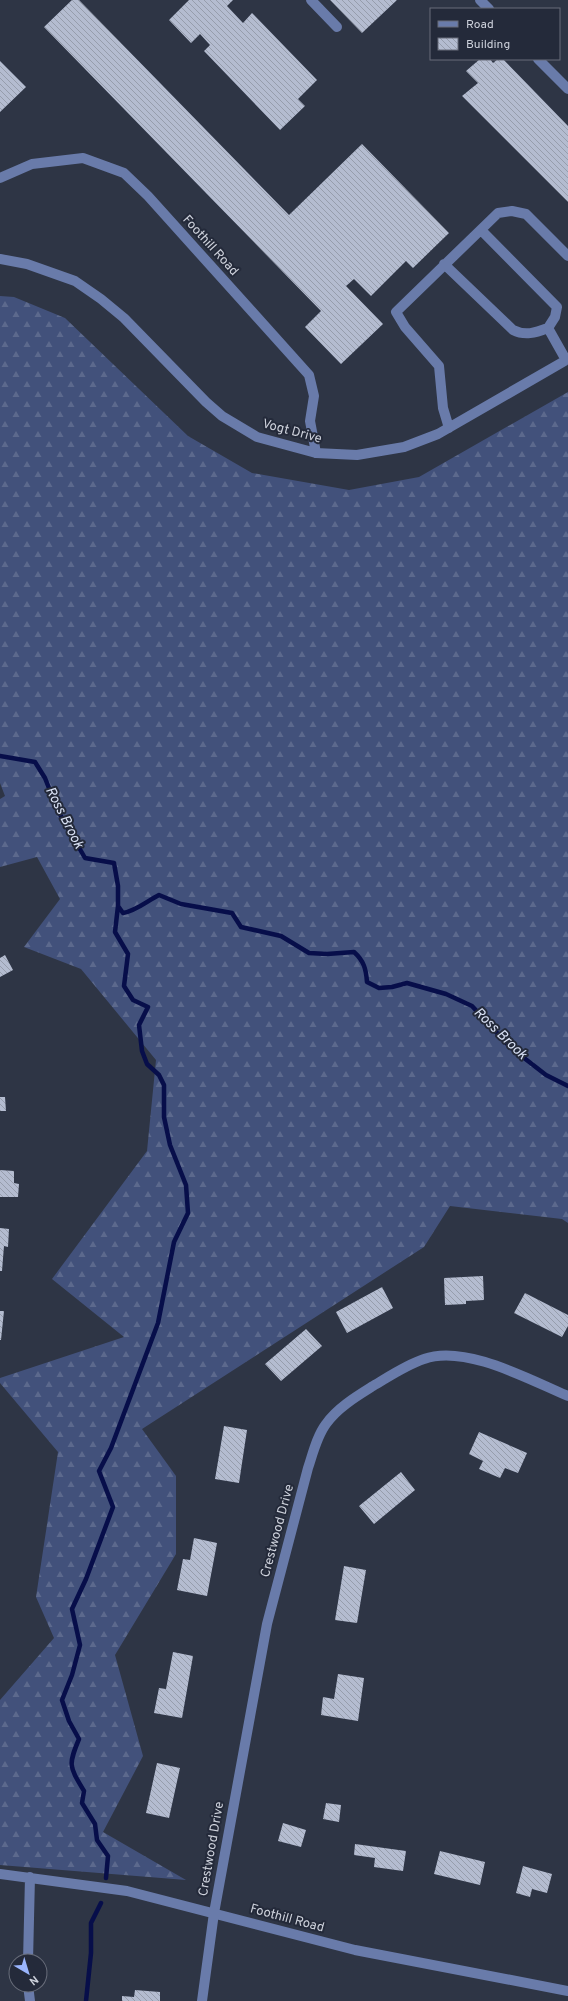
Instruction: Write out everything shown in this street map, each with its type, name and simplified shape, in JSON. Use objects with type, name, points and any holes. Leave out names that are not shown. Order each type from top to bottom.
[{"type":"street","points":[[311,0],[337,27]]},
{"type":"street","points":[[480,0],[488,8]]},
{"type":"street","points":[[539,60],[568,89]]},
{"type":"street","name":"Foothill Road","points":[[0,178],[32,164],[83,158],[124,174],[148,196],[309,375],[314,396],[310,421],[316,453]]},
{"type":"street","points":[[449,428],[444,408],[439,366],[405,327],[396,312],[498,213],[512,211],[526,214],[568,256]]},
{"type":"street","points":[[444,264],[513,330],[521,334],[535,333],[548,328],[555,317],[557,307],[481,230]]},
{"type":"street","name":"Vogt Drive","points":[[0,259],[27,264],[75,281],[102,298],[124,318],[206,402],[222,416],[257,437],[316,453],[357,455],[404,447],[438,434],[567,359]]},
{"type":"street","points":[[548,328],[567,359]]},
{"type":"street","name":"Crestwood Drive","points":[[202,2001],[214,1913],[267,1624],[308,1468],[316,1443],[326,1424],[340,1410],[364,1392],[404,1368],[425,1358],[443,1356],[485,1361],[568,1396]]},
{"type":"street","name":"Foothill Road","points":[[0,1874],[30,1877],[127,1892],[355,1950],[568,1991]]},
{"type":"street","points":[[28,1953],[30,1877]]},
{"type":"green space","points":[[0,296],[14,297],[65,318],[188,436],[252,473],[349,490],[419,477],[568,392],[568,1223],[562,1219],[450,1206],[424,1247],[142,1429],[176,1476],[176,1554],[115,1655],[143,1756],[103,1832],[186,1880],[0,1865],[0,1700],[54,1638],[36,1597],[58,1452],[0,1383],[0,1378],[124,1337],[52,1279],[147,1151],[156,1060],[81,969],[24,947],[60,899],[37,857],[0,867],[0,799],[5,796],[0,783]]},
{"type":"building","points":[[72,0],[79,0],[289,215],[362,144],[449,233],[413,268],[406,261],[371,296],[354,279],[346,286],[383,324],[341,364],[305,327],[321,311],[44,27]]},
{"type":"building","points":[[189,0],[233,0],[227,6],[243,23],[252,13],[317,80],[298,99],[305,106],[280,130],[204,51],[210,45],[200,34],[191,43],[169,20]]},
{"type":"building","points":[[330,0],[397,0],[362,33]]},
{"type":"building","points":[[479,60],[491,60],[493,63],[497,60],[504,60],[568,126],[568,202],[462,96],[478,83],[466,71]]},
{"type":"building","points":[[0,61],[26,87],[0,112]]},
{"type":"building","points":[[5,955],[13,970],[0,977],[0,958]]},
{"type":"building","points":[[0,1097],[5,1097],[6,1111],[0,1111]]},
{"type":"building","points":[[0,1170],[14,1171],[14,1183],[19,1184],[18,1197],[0,1197]]},
{"type":"building","points":[[0,1228],[9,1229],[8,1247],[4,1246],[2,1271],[0,1271]]},
{"type":"building","points":[[483,1276],[484,1300],[466,1301],[466,1304],[445,1305],[444,1278]]},
{"type":"building","points":[[382,1287],[393,1308],[347,1333],[336,1312]]},
{"type":"building","points":[[525,1293],[568,1315],[568,1326],[562,1337],[514,1313]]},
{"type":"building","points":[[0,1311],[4,1311],[1,1340],[0,1340]]},
{"type":"building","points":[[306,1329],[322,1346],[281,1381],[265,1364]]},
{"type":"building","points":[[224,1426],[247,1430],[239,1483],[215,1479]]},
{"type":"building","points":[[479,1432],[527,1453],[518,1473],[505,1468],[500,1478],[479,1469],[483,1461],[469,1454]]},
{"type":"building","points":[[401,1472],[415,1490],[374,1524],[359,1506]]},
{"type":"building","points":[[194,1538],[217,1543],[207,1596],[177,1590],[183,1559],[190,1560]]},
{"type":"building","points":[[344,1566],[366,1570],[357,1623],[335,1620]]},
{"type":"building","points":[[173,1652],[193,1656],[182,1718],[154,1713],[159,1688],[166,1689]]},
{"type":"building","points":[[338,1674],[364,1678],[358,1721],[321,1715],[323,1697],[334,1699]]},
{"type":"building","points":[[157,1763],[180,1768],[169,1818],[146,1813]]},
{"type":"building","points":[[326,1803],[341,1805],[339,1822],[323,1819]]},
{"type":"building","points":[[283,1823],[306,1830],[301,1847],[278,1841]]},
{"type":"building","points":[[355,1844],[406,1851],[403,1871],[374,1867],[375,1858],[354,1855]]},
{"type":"building","points":[[440,1851],[485,1862],[480,1885],[434,1874]]},
{"type":"building","points":[[523,1866],[552,1874],[547,1893],[532,1889],[530,1897],[516,1893]]},
{"type":"building","points":[[135,1990],[160,1992],[160,2001],[122,2001],[122,1996],[134,1997]]},
{"type":"waterway","name":"Ross Brook","points":[[0,756],[35,762],[45,778],[58,811],[85,858],[114,863],[118,886],[118,906],[123,913],[137,908],[159,895],[181,904],[232,913],[241,927],[281,936],[309,953],[327,954],[354,952],[364,966],[367,982],[379,988],[392,987],[407,983],[446,994],[472,1006],[510,1047],[546,1075],[568,1086]]},
{"type":"waterway","points":[[106,1878],[108,1856],[97,1840],[95,1824],[82,1803],[84,1791],[75,1776],[72,1765],[73,1755],[79,1739],[69,1721],[62,1700],[72,1675],[80,1645],[72,1609],[86,1579],[113,1507],[99,1471],[111,1448],[158,1323],[174,1242],[188,1213],[186,1185],[170,1145],[164,1117],[164,1085],[159,1075],[147,1064],[142,1051],[139,1025],[148,1007],[133,1000],[124,986],[128,954],[115,932],[118,906]]},
{"type":"waterway","points":[[86,2001],[91,1953],[91,1923],[101,1903]]}]
